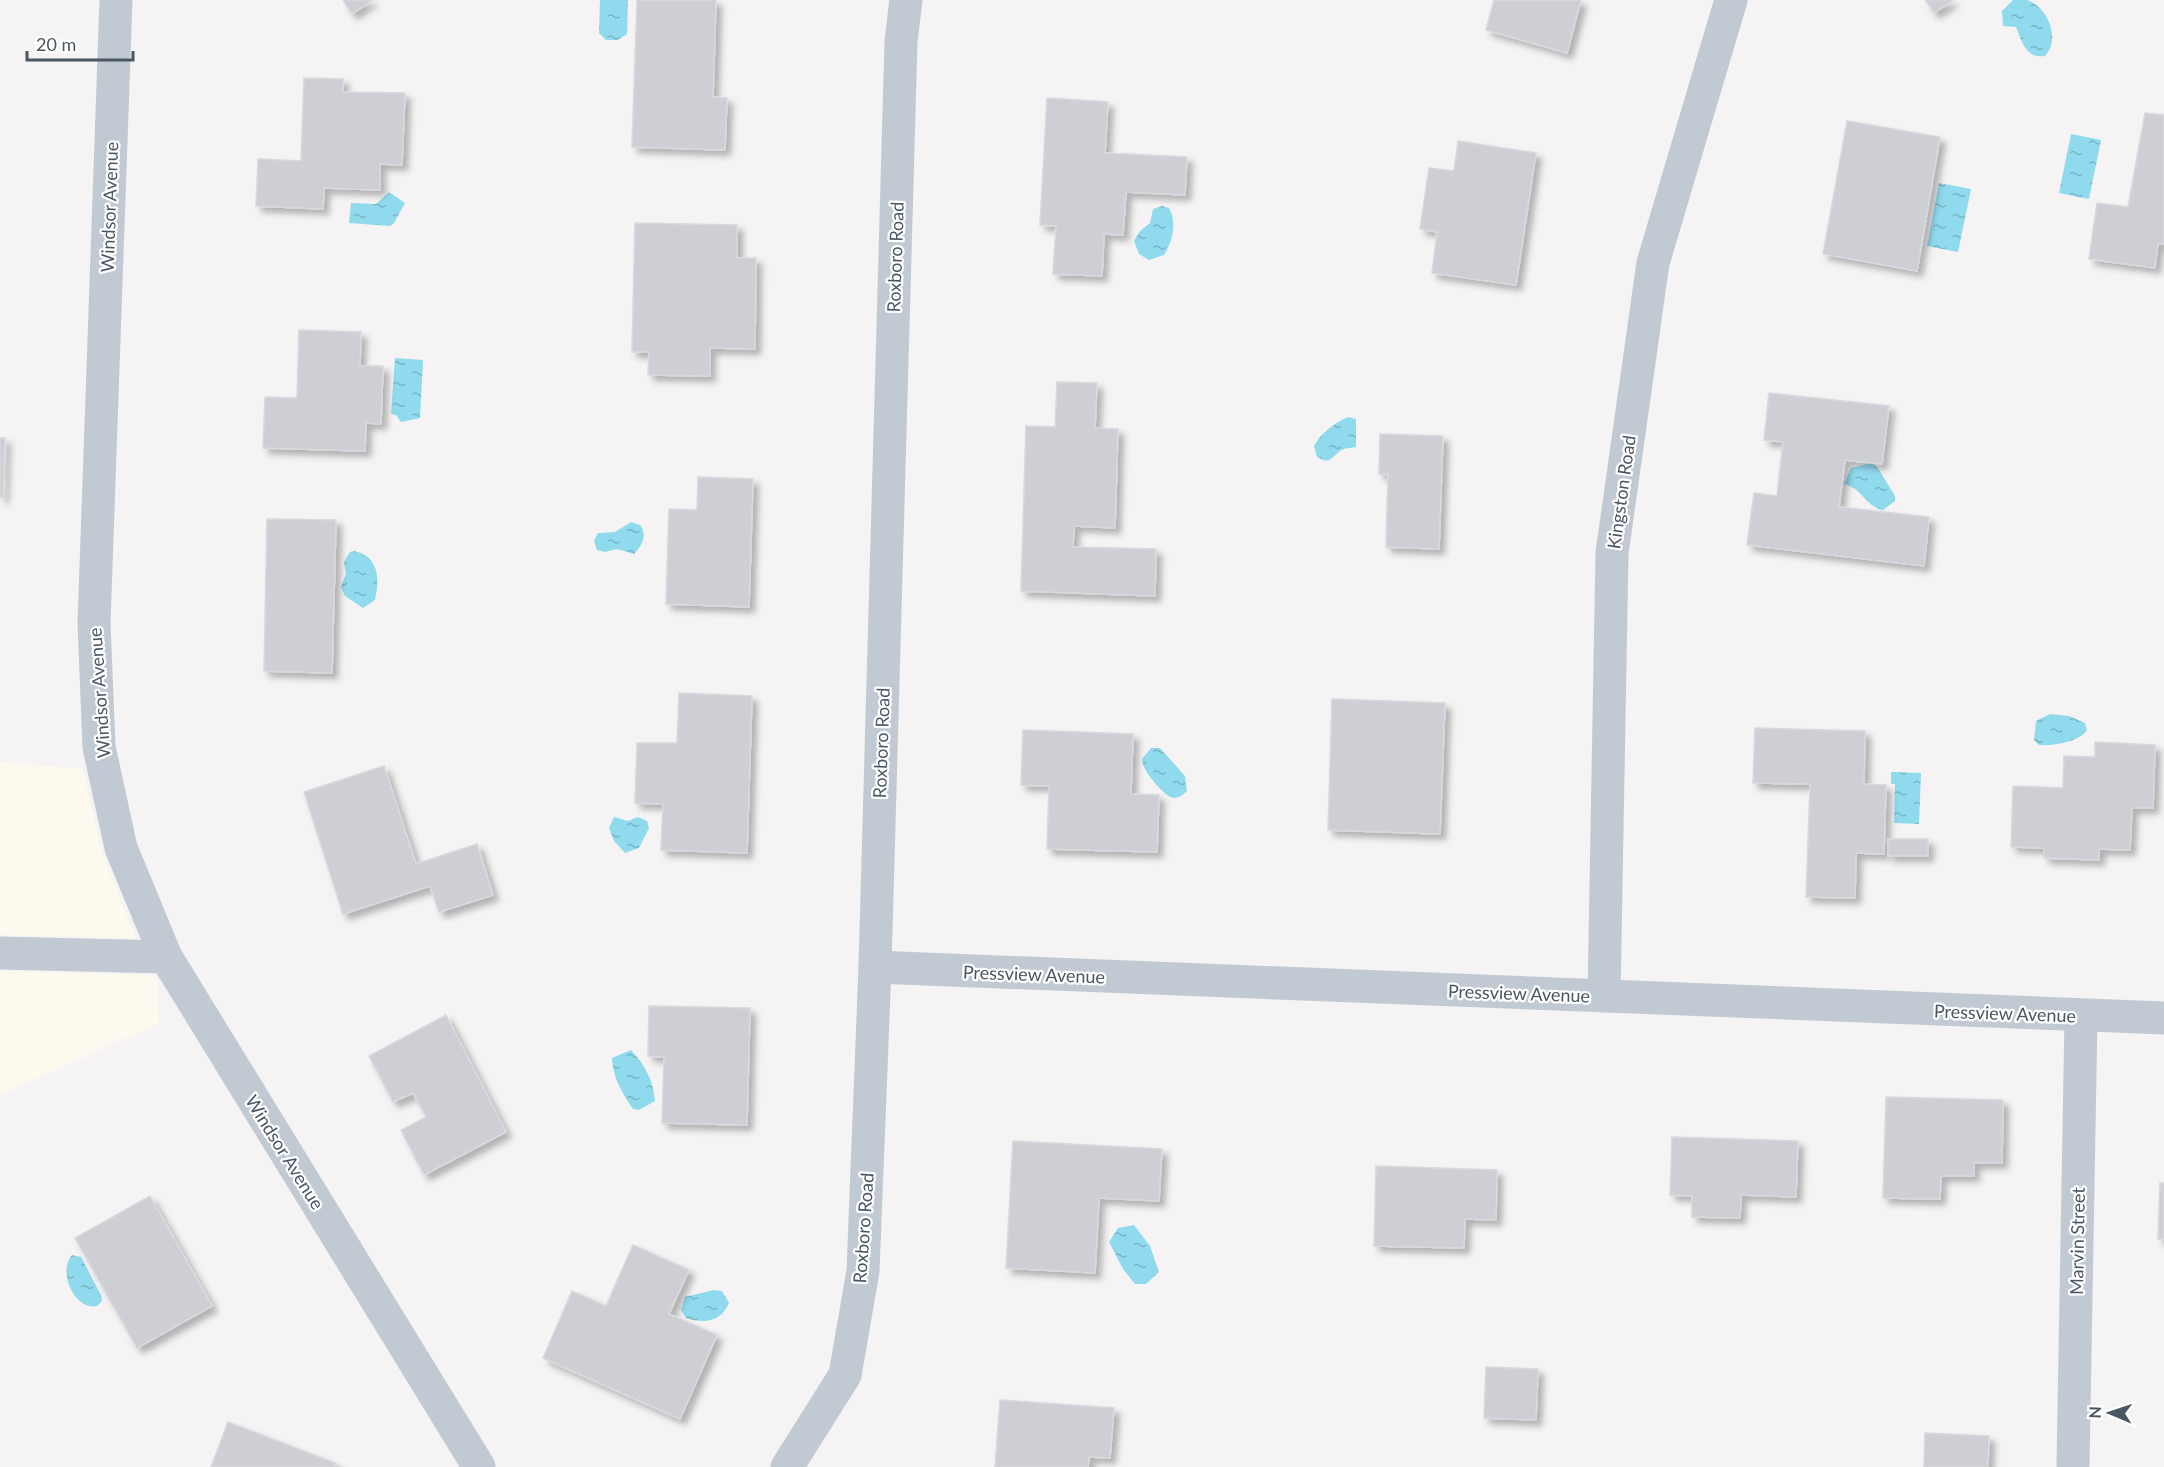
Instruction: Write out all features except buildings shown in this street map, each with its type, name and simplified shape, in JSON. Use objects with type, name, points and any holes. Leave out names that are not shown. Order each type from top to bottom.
[{"type":"street","name":"Windsor Avenue","points":[[116,0],[94,623],[99,747],[121,848],[166,957],[479,1467]]},
{"type":"street","name":"Roxboro Road","points":[[787,1467],[845,1375],[863,1270],[875,967],[901,53],[906,0]]},
{"type":"street","name":"Kingston Road","points":[[1604,996],[1612,553],[1653,262],[1731,0]]},
{"type":"street","points":[[0,953],[166,957]]},
{"type":"street","name":"Pressview Avenue","points":[[875,967],[2164,1018]]},
{"type":"street","name":"Marvin Street","points":[[2073,1467],[2081,1016]]},
{"type":"shaded area","points":[[0,762],[83,769],[101,851],[136,938],[0,935]]},
{"type":"shaded area","points":[[0,971],[154,975],[157,981],[159,1023],[0,1095]]},
{"type":"water","points":[[600,0],[628,0],[627,34],[618,40],[606,40],[599,33]]},
{"type":"water","points":[[2013,0],[2027,0],[2041,9],[2046,16],[2050,24],[2052,41],[2045,56],[2033,55],[2029,52],[2016,27],[2003,26],[2002,11]]},
{"type":"water","points":[[2071,134],[2101,140],[2089,199],[2059,193]]},
{"type":"water","points":[[1939,183],[1971,189],[1958,252],[1927,246]]},
{"type":"water","points":[[389,192],[405,203],[394,223],[390,226],[349,223],[351,203],[376,204]]},
{"type":"water","points":[[1162,206],[1169,208],[1173,219],[1172,238],[1164,255],[1149,260],[1139,254],[1134,241],[1140,231],[1150,223],[1153,209]]},
{"type":"water","points":[[395,358],[423,360],[420,418],[401,422],[396,415],[391,414]]},
{"type":"water","points":[[1348,417],[1356,419],[1356,447],[1341,450],[1327,460],[1317,457],[1314,446],[1320,437],[1333,425]]},
{"type":"water","points":[[1871,463],[1878,468],[1895,496],[1895,501],[1883,510],[1872,505],[1855,489],[1844,484],[1851,468]]},
{"type":"water","points":[[631,522],[640,525],[644,533],[642,544],[634,554],[617,549],[605,552],[597,550],[594,541],[598,533],[615,532]]},
{"type":"water","points":[[354,551],[369,558],[376,570],[375,600],[363,608],[345,596],[341,587],[346,574],[344,562],[350,552]]},
{"type":"water","points":[[2050,714],[2069,716],[2085,723],[2087,730],[2072,740],[2058,744],[2039,745],[2034,740],[2036,721]]},
{"type":"water","points":[[1151,748],[1160,748],[1185,776],[1187,791],[1181,796],[1174,798],[1165,793],[1145,769],[1142,759]]},
{"type":"water","points":[[1891,772],[1921,773],[1919,824],[1894,823],[1895,784],[1891,784]]},
{"type":"water","points":[[614,817],[628,821],[638,817],[647,821],[649,828],[639,848],[625,853],[614,841],[609,828]]},
{"type":"water","points":[[631,1050],[648,1073],[655,1101],[639,1110],[633,1109],[625,1097],[616,1079],[612,1058]]},
{"type":"water","points":[[1134,1225],[1150,1246],[1159,1272],[1146,1284],[1135,1284],[1123,1269],[1109,1242],[1118,1228]]},
{"type":"water","points":[[72,1255],[81,1257],[101,1295],[102,1301],[97,1306],[82,1303],[71,1289],[66,1271]]},
{"type":"water","points":[[714,1290],[722,1291],[729,1303],[717,1318],[699,1321],[686,1318],[681,1310],[685,1297]]}]
